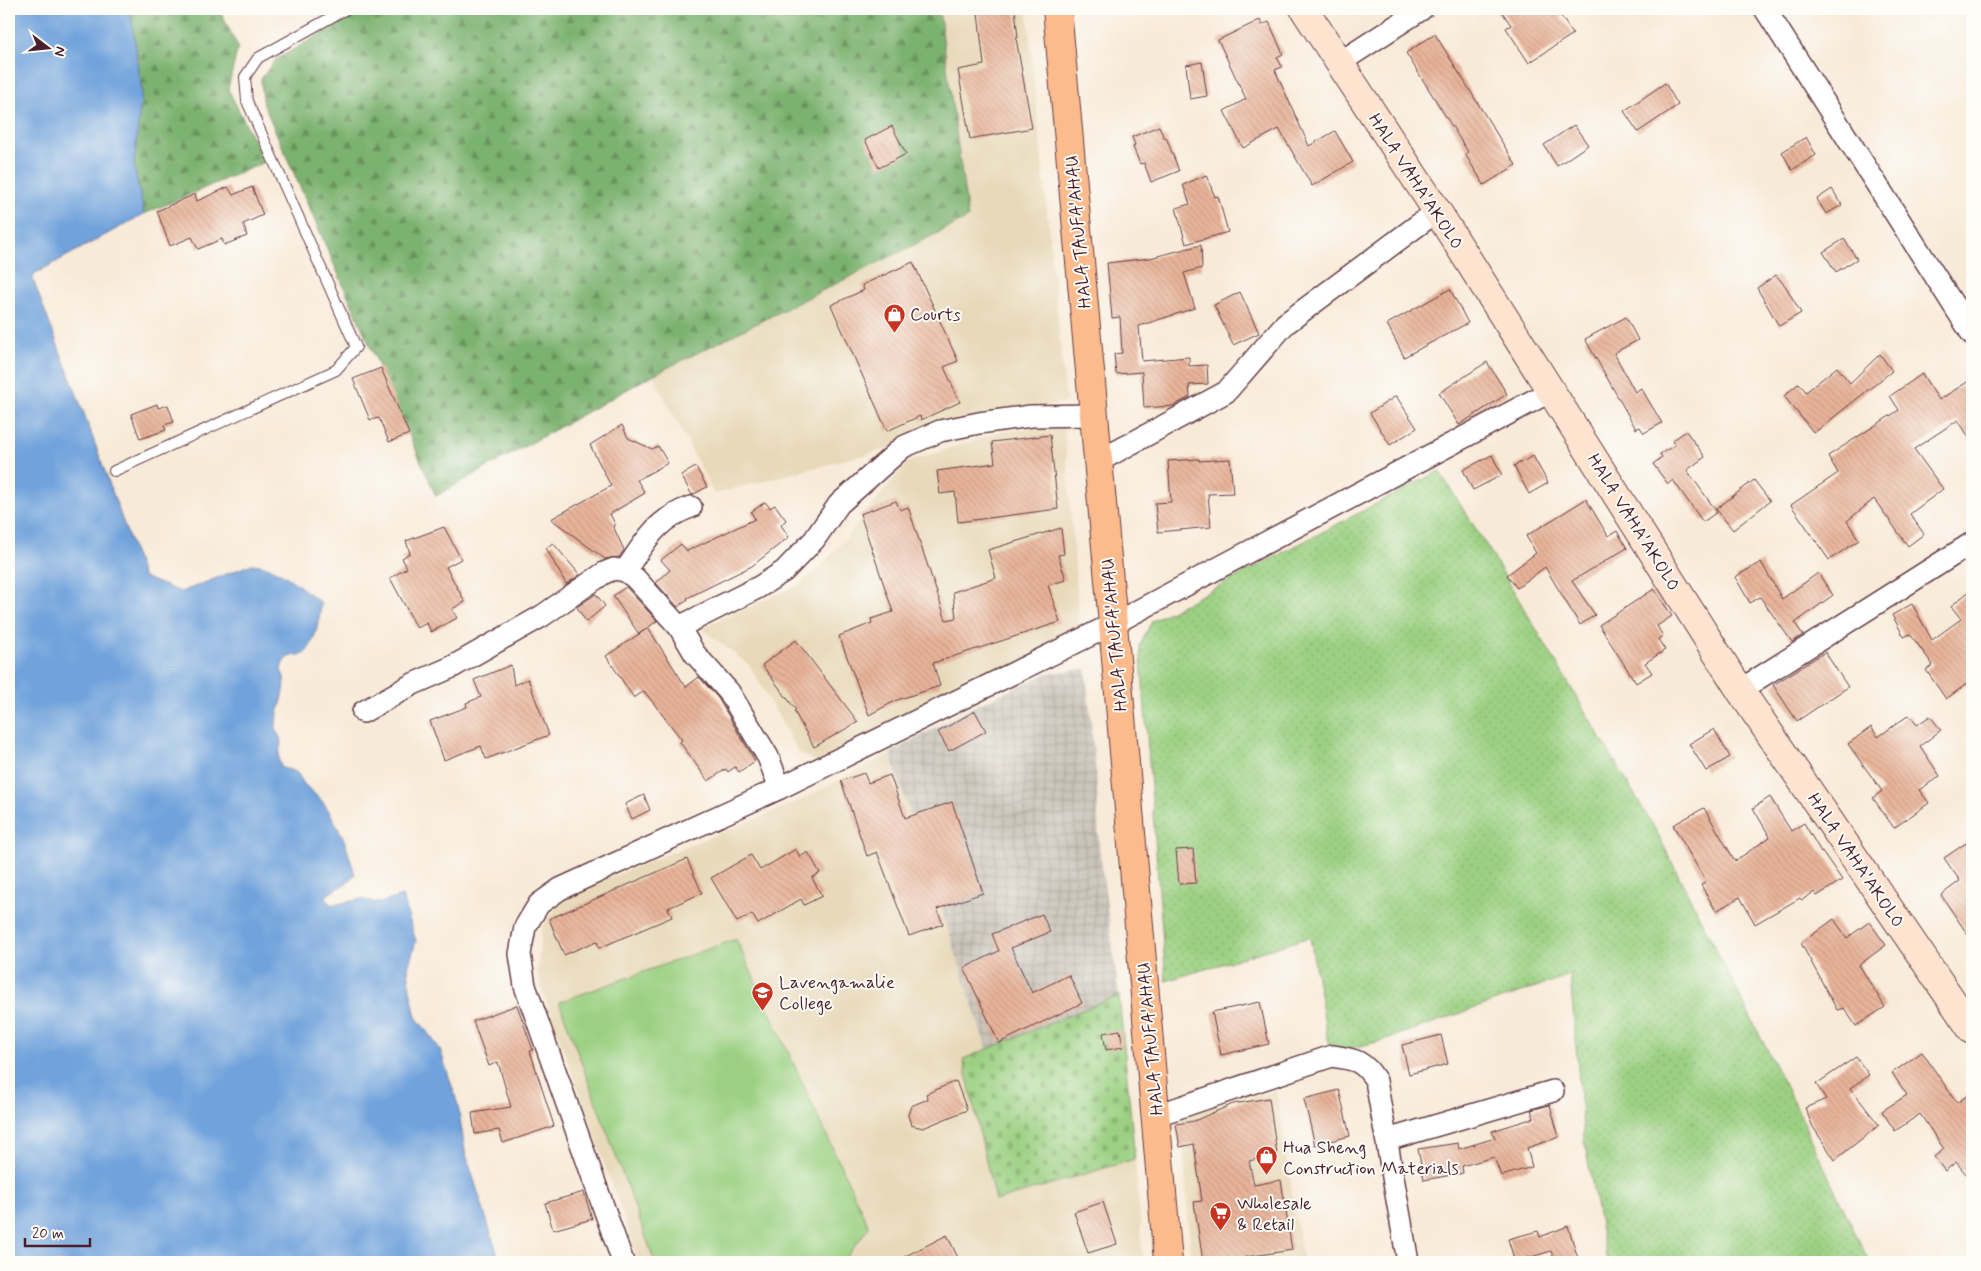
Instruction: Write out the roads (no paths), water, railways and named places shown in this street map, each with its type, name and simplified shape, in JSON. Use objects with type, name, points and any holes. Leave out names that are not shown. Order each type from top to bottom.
[{"type":"main road","name":"HALA TAUFA'AHAU","points":[[1057,9],[1157,1115],[1168,1262]]},
{"type":"main road","name":"HALA VAHA'AKOLO","points":[[1304,9],[1437,211],[1740,690],[1972,1030]]},
{"type":"street","points":[[1339,63],[1422,9]]},
{"type":"street","points":[[1765,9],[1972,334]]},
{"type":"street","points":[[1099,461],[1226,392],[1285,324],[1437,211]]},
{"type":"street","points":[[623,1262],[525,986],[520,954],[525,927],[539,904],[560,889],[780,788],[1113,624],[1551,391]]},
{"type":"street","points":[[679,627],[759,587],[784,571],[814,540],[839,504],[903,447],[940,431],[979,423],[1031,416],[1094,416]]},
{"type":"street","points":[[625,571],[657,526],[674,513],[691,507]]},
{"type":"street","points":[[1740,690],[1972,543]]},
{"type":"street","points":[[362,712],[413,684],[452,667],[542,616],[604,573],[614,569],[625,571],[635,578],[679,627],[695,654],[730,692],[768,757],[780,788]]},
{"type":"street","points":[[1157,1115],[1332,1056],[1360,1062],[1370,1071],[1376,1081],[1408,1262]]},
{"type":"street","points":[[1387,1140],[1553,1091]]},
{"type":"lane","points":[[114,471],[336,370],[356,347],[247,101],[245,77],[258,58],[346,9]]},
{"type":"water","points":[[9,9],[130,9],[142,90],[134,165],[144,214],[34,274],[33,280],[85,416],[143,577],[181,592],[252,564],[280,573],[321,603],[318,624],[307,651],[302,655],[287,658],[282,666],[281,671],[285,684],[276,722],[281,742],[279,761],[282,768],[298,774],[304,784],[323,802],[344,839],[355,874],[349,882],[326,897],[328,902],[333,905],[361,899],[379,903],[402,896],[416,941],[408,968],[416,1017],[440,1049],[458,1105],[465,1151],[500,1262],[9,1262]]},
{"type":"place","name":"Courts","points":[[894,333]]},
{"type":"place","name":"Lavengamalie College","points":[[763,1011]]},
{"type":"place","name":"Hua Sheng Construction Materials","points":[[1267,1176]]},
{"type":"place","name":"Wholesale & Retail","points":[[1221,1232]]}]
